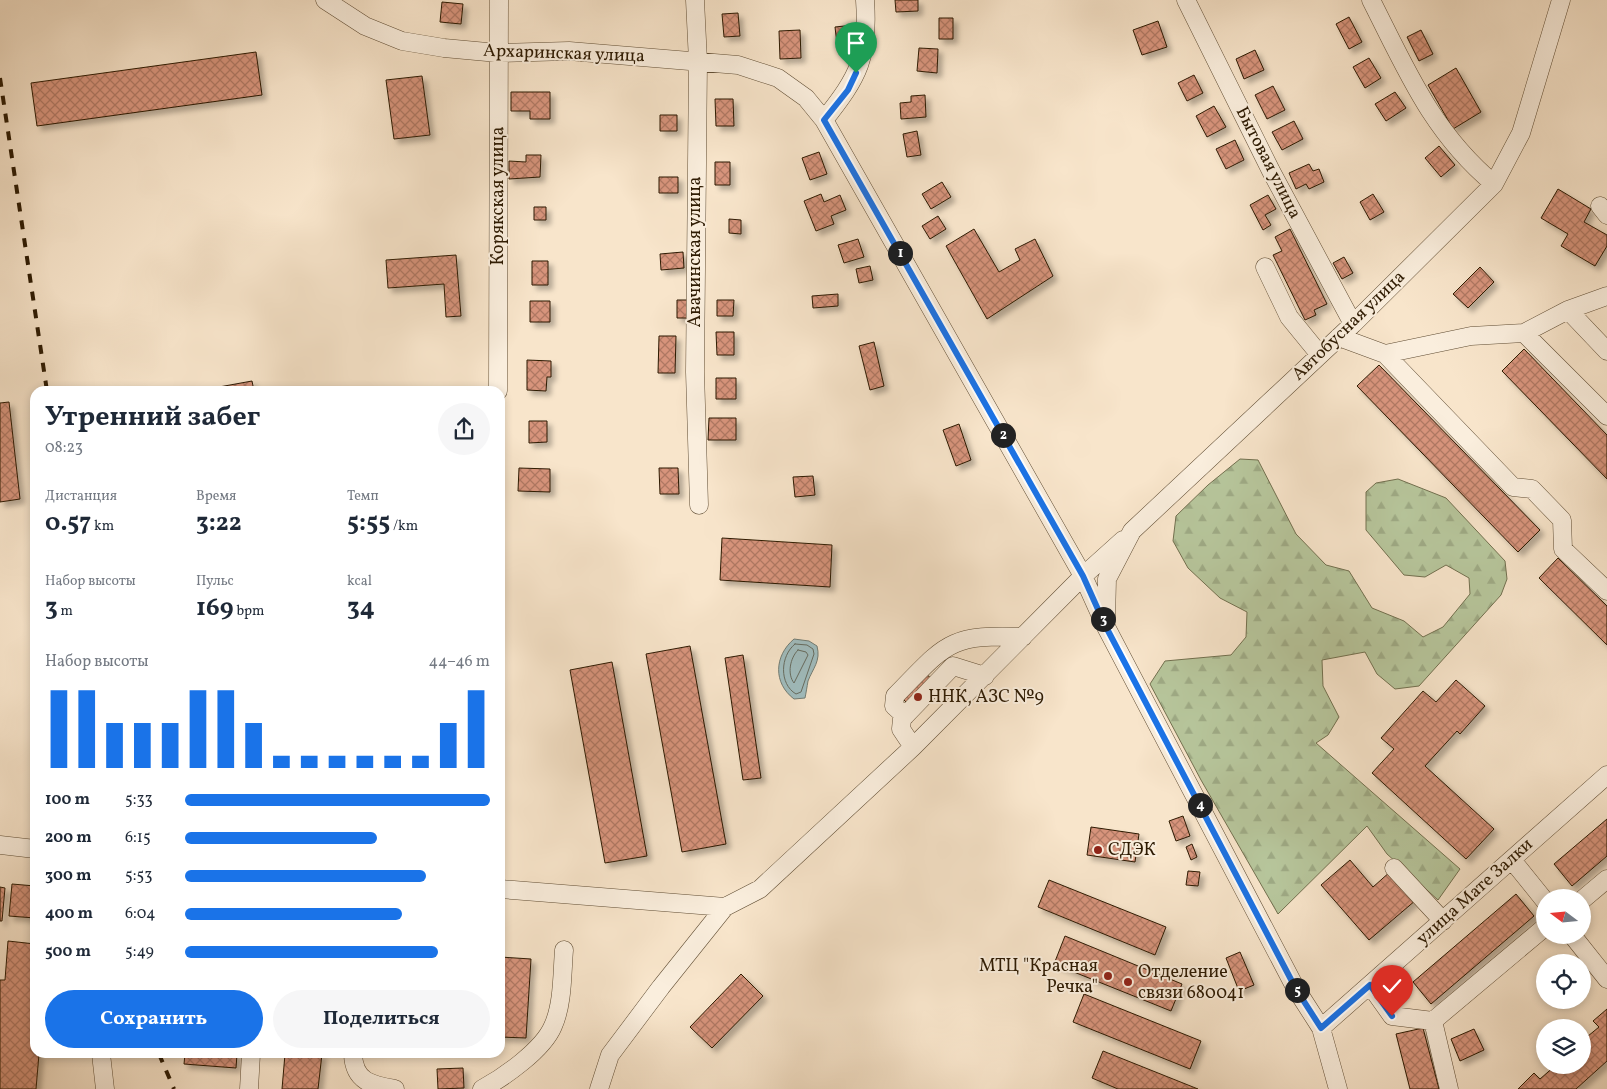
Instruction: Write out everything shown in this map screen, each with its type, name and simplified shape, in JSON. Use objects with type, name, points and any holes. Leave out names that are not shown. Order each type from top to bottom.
[{"type":"street","name":"Архаринская улица","points":[[326,0],[366,26],[402,41],[444,48],[498,53],[569,51],[738,64],[778,78],[806,98],[824,120],[1083,576],[1105,625],[1296,989],[1321,1028],[1338,1089]]},
{"type":"street","name":"Корякская улица","points":[[498,386],[499,0]]},
{"type":"street","name":"Авачинская улица","points":[[695,0],[698,61],[695,335],[699,505]]},
{"type":"street","points":[[824,120],[848,90],[863,56],[866,38],[865,0]]},
{"type":"street","name":"Бытовая улица","points":[[1186,0],[1271,171],[1352,324]]},
{"type":"street","points":[[1371,0],[1423,102],[1445,135],[1469,163],[1494,184]]},
{"type":"street","name":"Автобусная улица","points":[[1105,625],[1107,579],[1132,531],[1352,324],[1494,184],[1521,133],[1561,0]]},
{"type":"street","points":[[1265,267],[1289,317],[1320,354]]},
{"type":"street","points":[[1386,354],[1471,336],[1524,333],[1568,310],[1607,296]]},
{"type":"street","points":[[1568,310],[1607,351]]},
{"type":"street","points":[[1524,333],[1607,416]]},
{"type":"street","points":[[1338,337],[1386,354],[1513,487],[1532,489],[1562,520],[1563,549],[1607,591]]},
{"type":"street","points":[[599,1089],[610,1055],[661,986],[725,908],[760,889],[913,748],[1083,576],[1132,531]]},
{"type":"street","points":[[905,716],[894,706],[894,696],[946,647],[966,638],[991,636],[1023,637]]},
{"type":"street","points":[[913,748],[900,724],[905,716],[953,666],[985,676]]},
{"type":"street","name":"улица Мате Залки","points":[[1321,1028],[1607,775]]},
{"type":"street","points":[[0,845],[30,848]]},
{"type":"street","points":[[1512,860],[1536,890]]},
{"type":"street","points":[[1394,868],[1443,921]]},
{"type":"street","points":[[1591,892],[1607,879]]},
{"type":"street","points":[[505,889],[725,908]]},
{"type":"street","points":[[1370,985],[1392,1016],[1433,1021],[1536,935]]},
{"type":"street","points":[[1579,944],[1607,979]]},
{"type":"street","points":[[482,1089],[510,1071],[549,1035],[556,1015],[564,950]]},
{"type":"street","points":[[1433,1021],[1449,1089]]},
{"type":"street","points":[[101,1058],[105,1089]]},
{"type":"street","points":[[248,1089],[251,1058]]},
{"type":"street","points":[[353,1058],[354,1065],[363,1079],[374,1086],[396,1089]]},
{"type":"green space","points":[[1240,459],[1258,460],[1296,534],[1326,565],[1349,571],[1372,608],[1404,621],[1423,637],[1443,627],[1470,594],[1469,578],[1446,565],[1425,577],[1404,575],[1366,530],[1366,492],[1376,483],[1398,479],[1446,498],[1505,561],[1507,579],[1501,595],[1419,686],[1395,689],[1377,674],[1365,652],[1322,660],[1323,686],[1339,717],[1328,735],[1316,743],[1460,869],[1438,900],[1387,854],[1367,826],[1278,914],[1201,780],[1150,684],[1165,661],[1231,655],[1246,637],[1247,612],[1220,598],[1188,568],[1173,541],[1176,516],[1208,485]]},
{"type":"water","points":[[794,639],[809,641],[817,646],[818,651],[816,664],[808,681],[805,698],[794,699],[787,693],[779,677],[780,661],[783,653]]},
{"type":"building","points":[[895,0],[918,0],[918,11],[896,12]]},
{"type":"building","points":[[442,2],[463,4],[461,24],[440,22]]},
{"type":"building","points":[[738,13],[740,36],[724,37],[722,14]]},
{"type":"building","points":[[1349,17],[1362,42],[1349,49],[1336,24]]},
{"type":"building","points":[[939,18],[953,18],[953,39],[939,39]]},
{"type":"building","points":[[1158,21],[1167,47],[1142,55],[1133,30]]},
{"type":"building","points":[[854,25],[856,42],[837,44],[835,27]]},
{"type":"building","points":[[800,30],[801,58],[780,59],[779,31]]},
{"type":"building","points":[[1421,30],[1433,54],[1419,61],[1407,37]]},
{"type":"building","points":[[919,48],[938,49],[937,73],[917,71]]},
{"type":"building","points":[[1255,50],[1264,70],[1244,79],[1236,59]]},
{"type":"building","points":[[256,52],[262,95],[37,126],[31,83]]},
{"type":"building","points":[[1369,58],[1381,78],[1365,88],[1353,67]]},
{"type":"building","points":[[1456,68],[1481,112],[1453,129],[1428,85]]},
{"type":"building","points":[[1194,75],[1203,93],[1187,101],[1178,83]]},
{"type":"building","points":[[422,76],[430,135],[394,139],[386,80]]},
{"type":"building","points":[[1273,86],[1285,110],[1267,119],[1255,95]]},
{"type":"building","points":[[511,92],[550,92],[550,119],[530,119],[530,111],[511,111]]},
{"type":"building","points":[[1395,92],[1406,108],[1386,121],[1375,104]]},
{"type":"building","points":[[925,95],[926,117],[901,119],[900,103],[911,102],[911,96]]},
{"type":"building","points":[[715,99],[733,99],[734,126],[716,126]]},
{"type":"building","points":[[1214,106],[1226,127],[1207,137],[1196,116]]},
{"type":"building","points":[[660,115],[677,115],[677,131],[660,131]]},
{"type":"building","points":[[1294,121],[1303,139],[1282,150],[1272,132]]},
{"type":"building","points":[[917,131],[921,155],[907,157],[903,134]]},
{"type":"building","points":[[1235,140],[1244,160],[1226,169],[1216,149]]},
{"type":"building","points":[[1439,146],[1455,165],[1441,177],[1425,158]]},
{"type":"building","points":[[819,152],[827,174],[810,180],[802,158]]},
{"type":"building","points":[[526,155],[541,155],[540,177],[509,179],[509,161],[526,162]]},
{"type":"building","points":[[715,162],[730,162],[730,185],[715,185]]},
{"type":"building","points":[[1309,164],[1313,171],[1319,169],[1324,182],[1309,189],[1306,184],[1296,189],[1289,173]]},
{"type":"building","points":[[659,177],[678,177],[678,193],[659,193]]},
{"type":"building","points":[[942,182],[951,197],[931,209],[922,194]]},
{"type":"building","points":[[1558,189],[1591,209],[1584,222],[1607,235],[1607,246],[1595,266],[1561,246],[1568,234],[1541,218]]},
{"type":"building","points":[[821,194],[824,202],[840,195],[846,210],[831,216],[834,224],[816,231],[804,201]]},
{"type":"building","points":[[1373,194],[1384,212],[1370,220],[1360,202]]},
{"type":"building","points":[[1268,195],[1276,209],[1265,215],[1271,225],[1263,230],[1250,205]]},
{"type":"building","points":[[534,207],[546,207],[546,220],[534,220]]},
{"type":"building","points":[[938,216],[946,229],[930,239],[922,226]]},
{"type":"building","points":[[729,219],[741,220],[741,234],[729,233]]},
{"type":"building","points":[[974,229],[999,272],[1020,260],[1015,249],[1035,239],[1053,276],[987,319],[946,246]]},
{"type":"building","points":[[1290,229],[1327,304],[1314,310],[1316,315],[1305,320],[1273,255],[1282,251],[1275,237]]},
{"type":"building","points":[[858,239],[864,257],[844,263],[838,245]]},
{"type":"building","points":[[683,252],[684,268],[661,270],[660,254]]},
{"type":"building","points":[[456,255],[461,316],[446,317],[444,284],[388,288],[386,260]]},
{"type":"building","points":[[1344,257],[1353,273],[1342,279],[1333,263]]},
{"type":"building","points":[[532,261],[548,261],[548,285],[532,285]]},
{"type":"building","points":[[870,266],[873,280],[859,283],[856,269]]},
{"type":"building","points":[[1480,267],[1494,282],[1468,308],[1453,294]]},
{"type":"building","points":[[838,294],[838,306],[813,308],[812,296]]},
{"type":"building","points":[[677,300],[688,300],[688,318],[677,318]]},
{"type":"building","points":[[717,300],[734,300],[733,316],[717,316]]},
{"type":"building","points":[[530,301],[550,301],[550,322],[530,322]]},
{"type":"building","points":[[716,332],[734,332],[734,355],[717,355]]},
{"type":"building","points":[[659,336],[676,336],[675,373],[658,373]]},
{"type":"building","points":[[874,342],[884,386],[870,390],[859,346]]},
{"type":"building","points":[[1524,349],[1607,435],[1607,479],[1502,371]]},
{"type":"building","points":[[527,360],[551,361],[551,377],[547,377],[546,391],[527,390]]},
{"type":"building","points":[[1379,365],[1540,530],[1518,552],[1357,386]]},
{"type":"building","points":[[716,378],[736,378],[736,399],[716,399]]},
{"type":"building","points":[[252,381],[253,386],[224,386]]},
{"type":"building","points":[[9,402],[20,499],[0,502],[0,403]]},
{"type":"building","points":[[709,418],[736,418],[736,440],[708,440]]},
{"type":"building","points":[[529,421],[547,421],[547,442],[529,443]]},
{"type":"building","points":[[959,424],[971,460],[956,466],[943,430]]},
{"type":"building","points":[[519,468],[550,469],[550,492],[518,491]]},
{"type":"building","points":[[659,468],[678,468],[679,494],[660,494]]},
{"type":"building","points":[[813,476],[815,495],[795,497],[793,477]]},
{"type":"building","points":[[722,538],[832,545],[830,587],[720,580]]},
{"type":"building","points":[[1558,558],[1607,606],[1607,645],[1539,578]]},
{"type":"building","points":[[690,646],[726,844],[682,852],[646,654]]},
{"type":"building","points":[[743,655],[761,778],[743,780],[725,658]]},
{"type":"building","points":[[612,662],[647,856],[605,863],[570,670]]},
{"type":"building","points":[[924,672],[935,682],[911,707],[900,696]]},
{"type":"building","points":[[1456,680],[1485,706],[1460,734],[1457,731],[1425,766],[1494,829],[1466,859],[1372,773],[1394,749],[1381,738],[1423,691],[1436,702]]},
{"type":"building","points":[[1183,816],[1190,836],[1176,841],[1169,821]]},
{"type":"building","points":[[1607,819],[1607,856],[1572,886],[1554,864]]},
{"type":"building","points":[[1091,827],[1139,834],[1135,862],[1087,855]]},
{"type":"building","points":[[1192,844],[1197,857],[1191,860],[1186,847]]},
{"type":"building","points":[[1350,860],[1373,887],[1391,871],[1416,900],[1369,940],[1321,885]]},
{"type":"building","points":[[1188,871],[1200,872],[1198,886],[1186,885]]},
{"type":"building","points":[[1049,880],[1166,927],[1155,955],[1038,907]]},
{"type":"building","points":[[12,884],[30,886],[30,918],[9,916]]},
{"type":"building","points":[[0,887],[5,888],[2,921],[0,921]]},
{"type":"building","points":[[1516,894],[1534,916],[1431,1004],[1413,982]]},
{"type":"building","points":[[1065,936],[1182,984],[1171,1011],[1054,964]]},
{"type":"building","points":[[8,941],[30,943],[30,1058],[39,1058],[36,1089],[0,1089],[0,980],[5,980]]},
{"type":"building","points":[[1240,952],[1254,985],[1239,991],[1226,958]]},
{"type":"building","points":[[505,957],[531,959],[526,1038],[505,1037]]},
{"type":"building","points":[[741,974],[763,996],[712,1048],[690,1027]]},
{"type":"building","points":[[1084,994],[1201,1041],[1190,1069],[1073,1022]]},
{"type":"building","points":[[1607,1009],[1607,1061],[1576,1089],[1518,1089],[1534,1073],[1540,1079],[1546,1074],[1591,1074],[1591,1034],[1599,1027],[1593,1021]]},
{"type":"building","points":[[1423,1028],[1439,1089],[1410,1089],[1396,1034]]},
{"type":"building","points":[[1474,1029],[1484,1050],[1460,1061],[1451,1039]]},
{"type":"building","points":[[1103,1051],[1198,1089],[1118,1089],[1092,1078]]},
{"type":"building","points":[[185,1058],[237,1058],[236,1068],[184,1064]]},
{"type":"building","points":[[285,1058],[322,1058],[318,1089],[282,1089]]},
{"type":"building","points":[[463,1068],[464,1088],[438,1089],[437,1069]]},
{"type":"railway","points":[[0,78],[46,386]]},
{"type":"railway","points":[[161,1058],[174,1089]]},
{"type":"place","name":"ННК, АЗС №9","points":[[918,697]]},
{"type":"place","name":"СДЭК","points":[[1098,850]]},
{"type":"place","name":"МТЦ \"Красная Речка\"","points":[[1108,976]]},
{"type":"place","name":"Отделение связи 680041","points":[[1128,982]]},
{"type":"route","points":[[856,73],[848,90],[824,120],[1083,576],[1105,625],[1296,989],[1321,1028],[1370,985],[1392,1016]]}]
